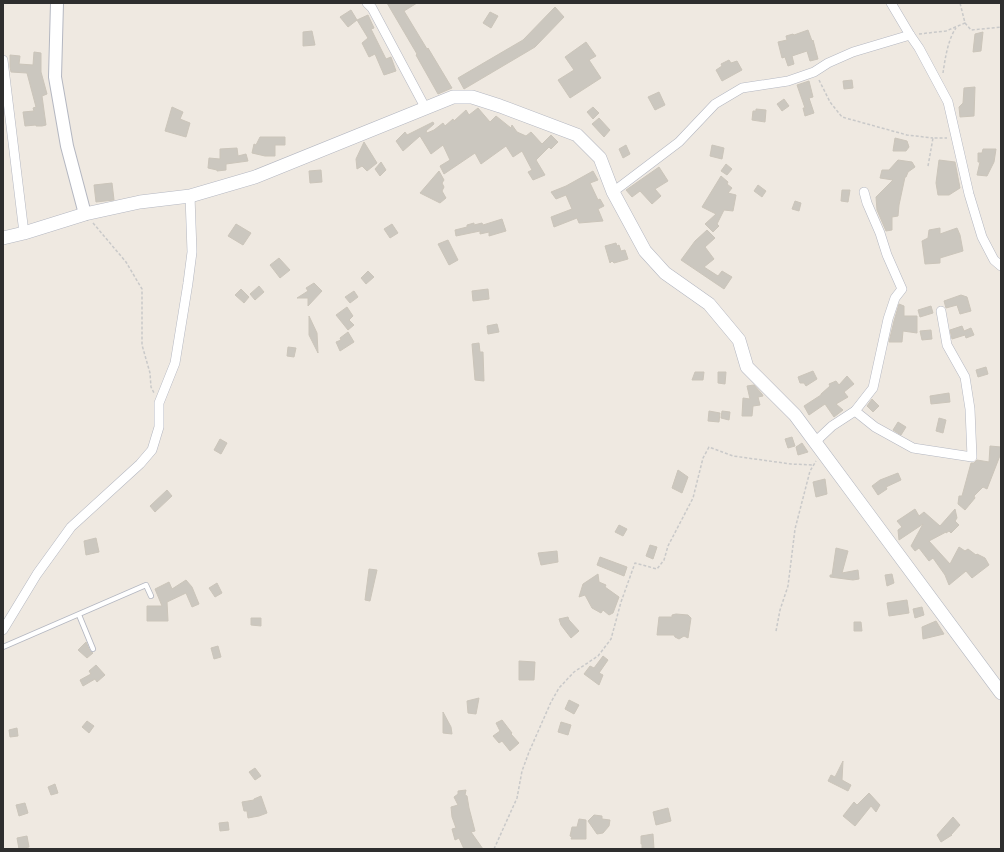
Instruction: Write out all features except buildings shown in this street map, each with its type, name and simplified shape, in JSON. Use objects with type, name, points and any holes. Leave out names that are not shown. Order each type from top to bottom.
[{"type":"main road","points":[[3,238],[85,214],[140,202],[190,196],[255,177],[453,97],[472,97],[500,106],[576,136],[600,158],[613,192],[645,251],[665,273],[708,304],[739,340],[747,367],[795,415],[1001,693]]},
{"type":"street","points":[[57,3],[55,77],[67,146],[85,214]]},
{"type":"street","points":[[367,3],[372,8],[426,108]]},
{"type":"street","points":[[891,3],[919,48],[948,102],[969,194],[982,237],[994,260],[1001,266]]},
{"type":"street","points":[[613,192],[679,142],[715,104],[742,88],[788,81],[814,72],[828,63],[853,52],[910,35]]},
{"type":"street","points":[[3,60],[24,233]]},
{"type":"street","points":[[817,445],[832,426],[855,410],[873,388],[888,319],[895,298],[902,289],[886,254],[880,233],[867,203],[864,192]]},
{"type":"street","points":[[3,630],[37,574],[71,527],[140,464],[152,450],[159,427],[159,404],[175,362],[188,283],[192,252],[190,196]]},
{"type":"street","points":[[855,410],[875,427],[913,448],[972,457],[970,409],[965,377],[946,345],[941,311]]},
{"type":"lane","points":[[3,647],[146,585],[151,596]]},
{"type":"lane","points":[[79,615],[93,649]]},
{"type":"path","points":[[960,3],[965,23],[971,30],[1001,27]]},
{"type":"path","points":[[910,35],[946,31],[965,23]]},
{"type":"path","points":[[940,87],[951,34],[957,26]]},
{"type":"path","points":[[814,72],[830,102],[842,117],[907,135],[933,138],[957,138]]},
{"type":"path","points":[[928,166],[933,138]]},
{"type":"path","points":[[85,214],[126,262],[142,289],[142,345],[150,373],[151,387],[159,404]]},
{"type":"path","points":[[776,631],[780,610],[788,586],[795,529],[810,471],[816,461],[817,445]]},
{"type":"path","points":[[494,849],[517,798],[522,771],[528,752],[551,702],[559,688],[574,672],[598,656],[611,639],[634,563],[658,569],[664,560],[668,546],[693,498],[703,458],[709,447],[733,456],[791,464],[813,465]]}]
